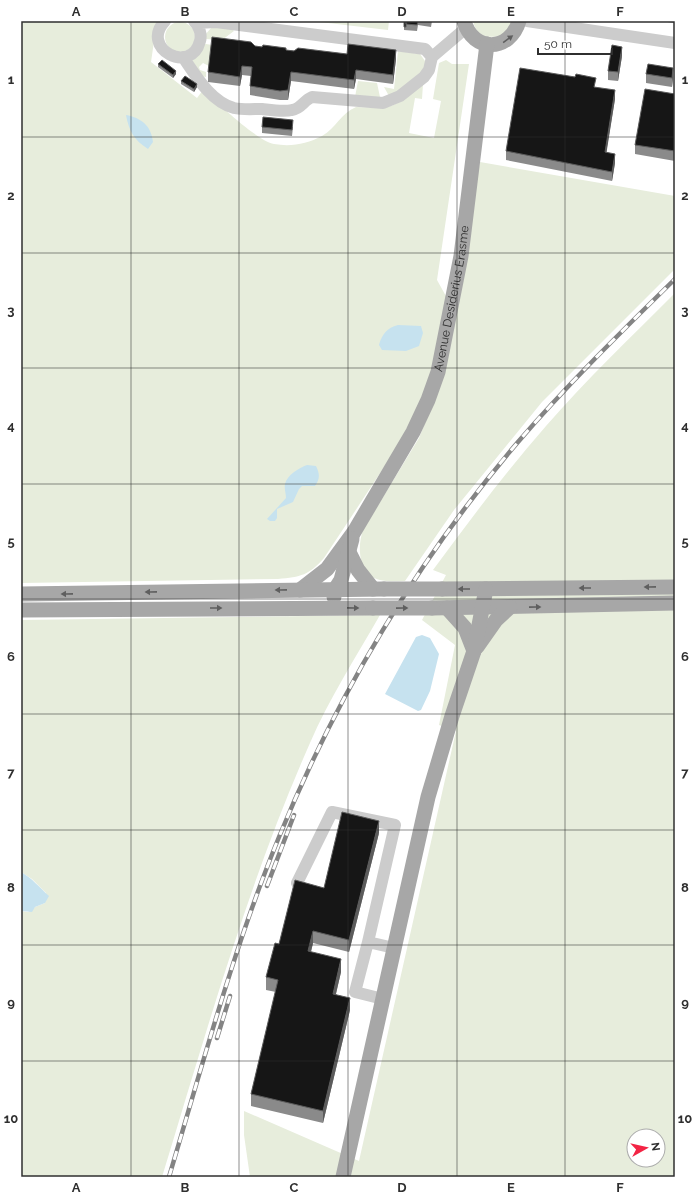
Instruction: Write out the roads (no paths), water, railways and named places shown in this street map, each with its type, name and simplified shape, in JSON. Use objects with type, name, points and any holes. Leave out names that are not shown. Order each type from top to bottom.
[{"type":"main road","points":[[465,25],[471,36],[479,42],[496,44],[505,42],[515,32],[519,21]]},
{"type":"main road","name":"Avenue Desiderius Erasme","points":[[354,532],[413,432],[428,400],[438,372],[461,256],[487,44]]},
{"type":"main road","points":[[334,608],[334,591],[341,580],[354,532]]},
{"type":"main road","points":[[300,590],[326,570],[354,532]]},
{"type":"main road","points":[[349,552],[362,576],[378,589]]},
{"type":"main road","points":[[326,570],[328,583],[334,591]]},
{"type":"main road","points":[[21,594],[675,586]]},
{"type":"main road","points":[[344,1174],[428,797],[452,716],[474,651],[486,589]]},
{"type":"main road","points":[[21,610],[447,608],[675,603]]},
{"type":"main road","points":[[474,651],[496,620],[510,607]]},
{"type":"main road","points":[[447,608],[466,628],[474,651]]},
{"type":"street","points":[[165,21],[158,33],[160,45],[167,54],[172,56],[183,57],[193,53],[199,44],[200,33],[195,22],[216,22],[425,49],[432,57]]},
{"type":"street","points":[[527,21],[675,43]]},
{"type":"street","points":[[183,57],[205,88],[221,101],[234,108],[292,110],[299,108],[305,100],[312,97],[383,103],[400,96],[424,77],[429,70],[432,57],[465,25]]},
{"type":"street","points":[[297,883],[332,812],[395,825],[355,992],[383,999]]},
{"type":"street","points":[[368,942],[394,948]]},
{"type":"water","points":[[126,115],[141,120],[148,127],[153,142],[148,149],[133,135]]},
{"type":"water","points":[[398,325],[421,326],[423,333],[419,346],[406,351],[382,350],[379,345],[383,335],[391,328]]},
{"type":"water","points":[[307,465],[316,466],[319,479],[315,486],[302,486],[293,502],[277,509],[277,518],[275,521],[270,521],[267,519],[286,498],[285,486],[288,478],[297,470]]},
{"type":"water","points":[[422,635],[430,638],[439,654],[430,691],[421,710],[418,711],[385,694],[416,637]]},
{"type":"water","points":[[21,872],[49,896],[45,903],[35,907],[32,912],[21,911]]},
{"type":"railway","points":[[169,1177],[233,963],[263,879],[302,784],[354,680],[414,581],[481,487],[518,442],[575,379],[675,279]]},
{"type":"railway","points":[[267,886],[294,815]]},
{"type":"railway","points":[[217,1038],[230,996]]}]
